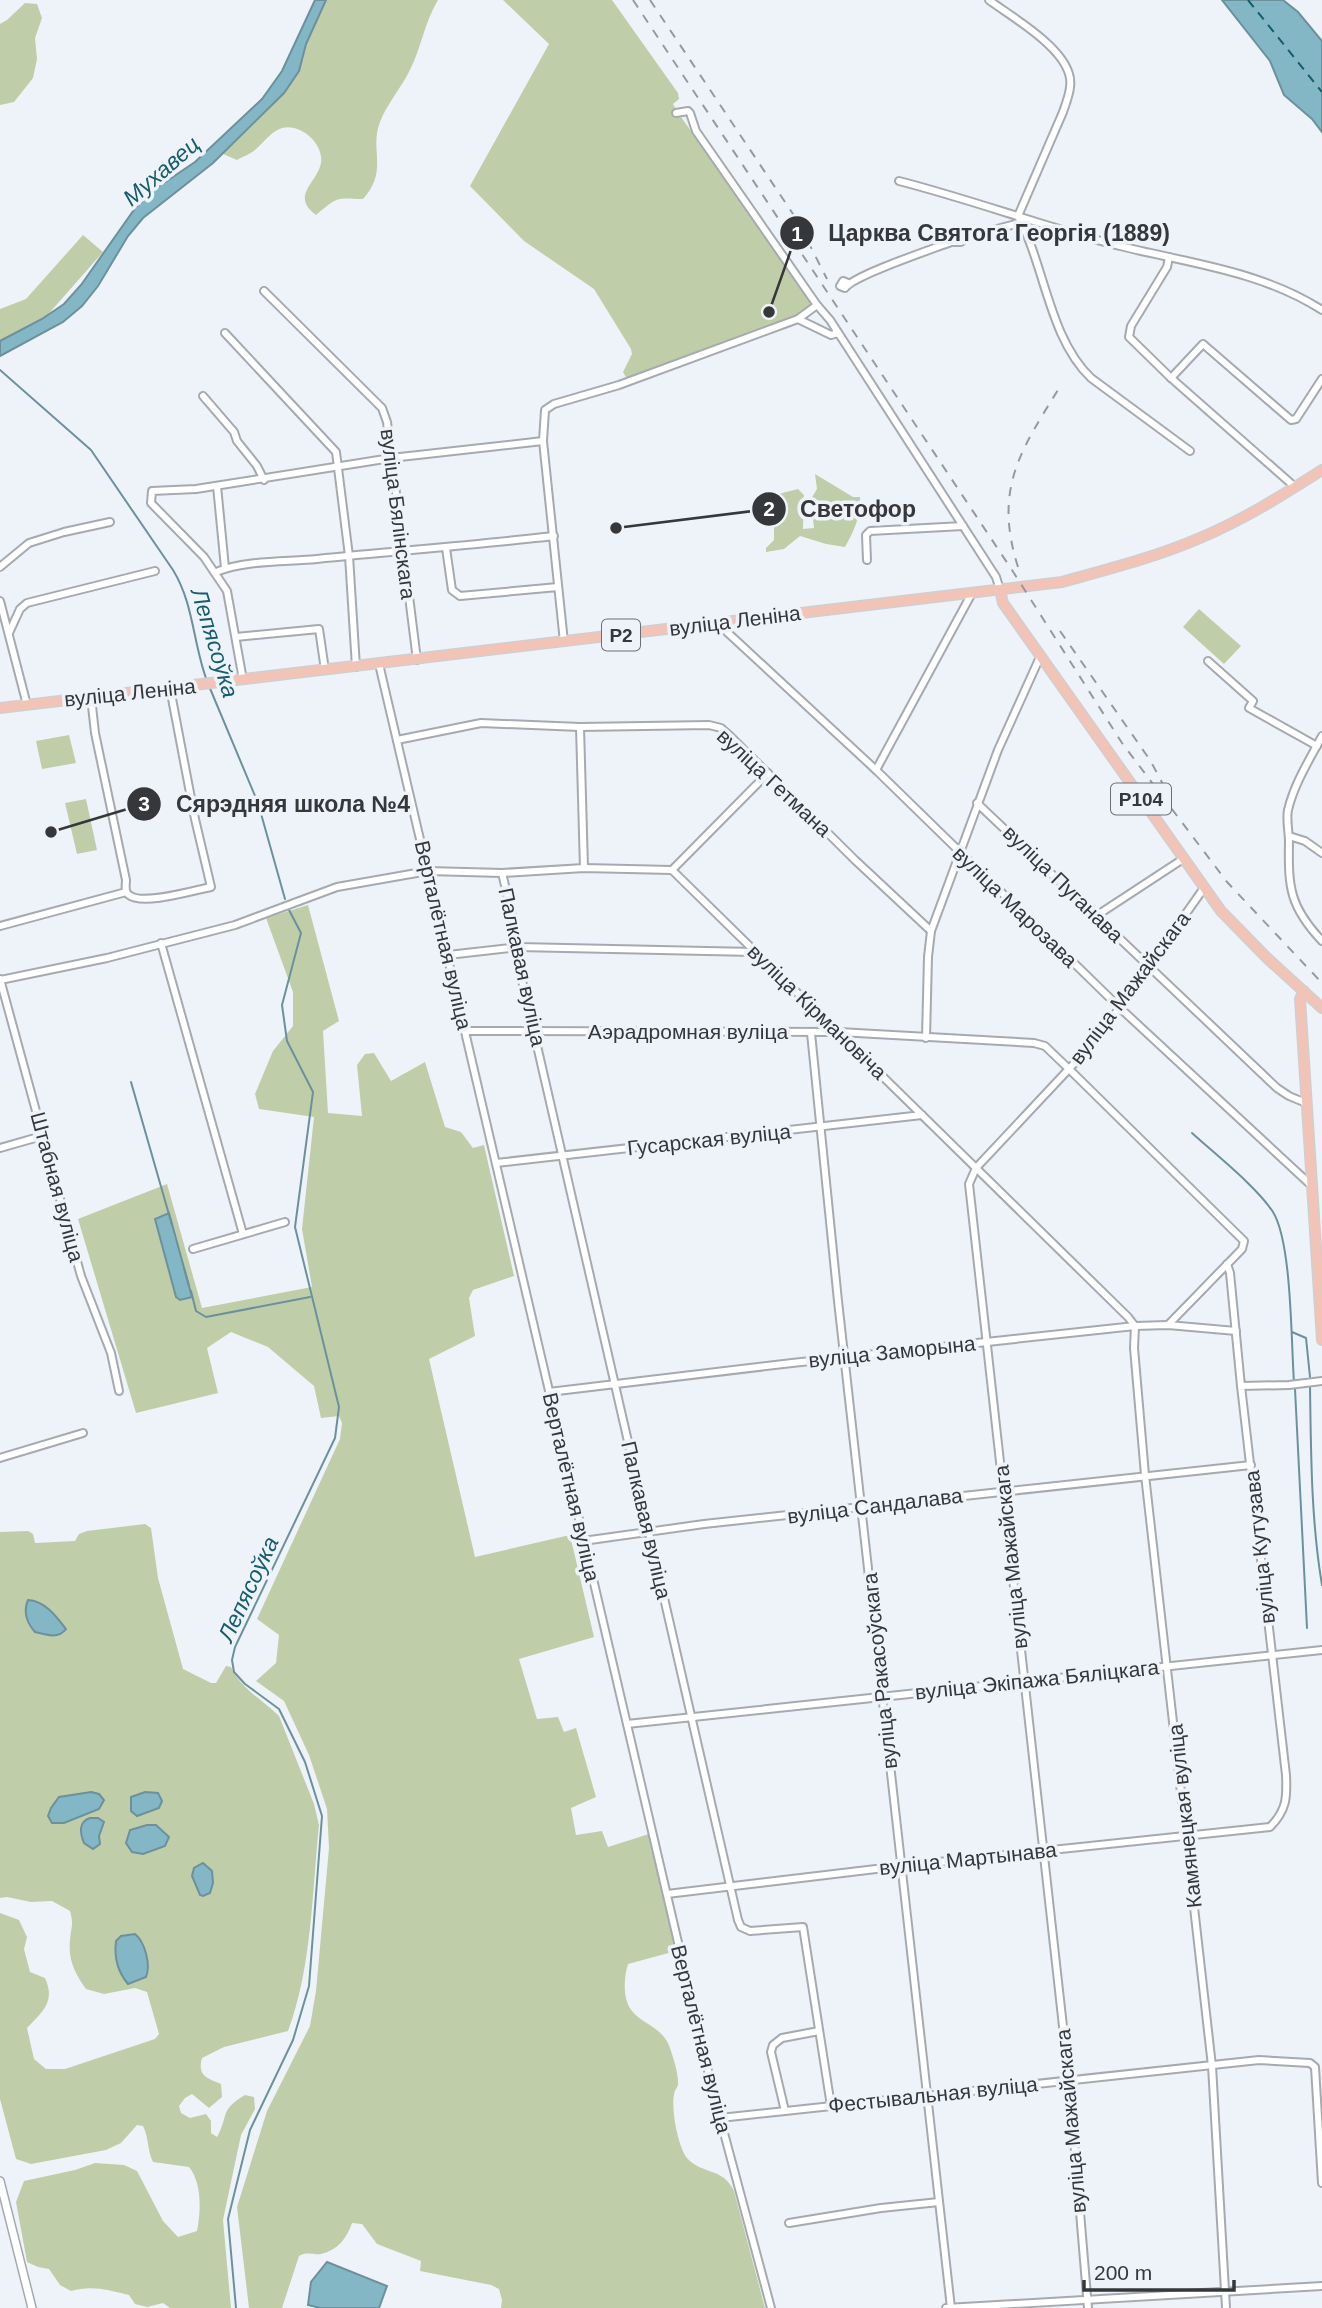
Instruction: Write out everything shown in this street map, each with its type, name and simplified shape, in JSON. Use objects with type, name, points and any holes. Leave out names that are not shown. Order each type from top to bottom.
[{"type":"main road","name":"вуліца Леніна","points":[[0,708],[1062,582],[1158,554],[1219,530],[1264,507],[1322,470]]},
{"type":"main road","name":"Р104","points":[[1000,590],[1003,603],[1204,888],[1236,926],[1322,1008]]},
{"type":"main road","points":[[1304,991],[1300,999],[1312,1186],[1317,1207],[1322,1340]]},
{"type":"street","points":[[989,0],[1055,51],[1065,64],[1070,82],[1063,112],[1020,219],[1066,343],[1077,363],[1091,378],[1190,451]]},
{"type":"street","points":[[676,113],[690,113],[703,142],[830,320],[996,577],[1000,590]]},
{"type":"street","points":[[899,181],[1020,219],[1259,279],[1322,310]]},
{"type":"street","points":[[848,283],[951,242],[961,242],[967,237],[1020,219]]},
{"type":"street","points":[[1169,257],[1167,267],[1131,326],[1129,337],[1171,378],[1295,487]]},
{"type":"street","name":"вуліца Бялінскага","points":[[264,291],[382,408],[387,422],[416,660]]},
{"type":"street","points":[[564,642],[543,441],[545,410],[554,404],[620,385],[799,319],[817,305]]},
{"type":"street","points":[[799,319],[831,335],[838,333]]},
{"type":"street","points":[[225,333],[336,452],[349,556],[356,667]]},
{"type":"street","points":[[1171,378],[1203,344],[1291,420],[1296,419],[1322,379]]},
{"type":"street","points":[[203,396],[234,432],[237,442],[257,466],[264,480]]},
{"type":"street","points":[[243,680],[228,591],[216,572],[151,503],[152,491],[218,486],[391,458],[543,441]]},
{"type":"street","points":[[218,486],[225,568]]},
{"type":"street","points":[[0,567],[29,543],[110,522]]},
{"type":"street","points":[[867,560],[866,535],[870,531],[963,526]]},
{"type":"street","points":[[216,572],[225,568],[554,536]]},
{"type":"street","points":[[446,548],[452,590],[460,596],[558,587]]},
{"type":"street","points":[[9,633],[20,609],[27,603],[155,571]]},
{"type":"street","points":[[876,770],[972,593]]},
{"type":"street","points":[[0,601],[27,705]]},
{"type":"street","name":"вуліца Марозава","points":[[724,623],[727,632],[876,770],[1120,1008],[1312,1186]]},
{"type":"street","points":[[236,637],[319,629],[325,670]]},
{"type":"street","points":[[926,1038],[931,931],[977,803],[1040,657]]},
{"type":"street","points":[[1209,660],[1253,701],[1249,708],[1317,746]]},
{"type":"street","name":"Верталётная вуліца","points":[[379,664],[720,2118],[771,2308]]},
{"type":"street","points":[[126,892],[140,899],[211,887],[170,688]]},
{"type":"street","points":[[91,698],[95,733],[126,880],[126,892]]},
{"type":"street","name":"вуліца Гетмана","points":[[397,740],[481,723],[580,727],[709,725],[721,728],[931,931]]},
{"type":"street","points":[[580,727],[584,869]]},
{"type":"street","points":[[1322,736],[1297,784],[1288,811],[1289,882],[1294,903],[1322,941]]},
{"type":"street","points":[[428,871],[502,873],[584,869],[672,870],[768,773]]},
{"type":"street","name":"вуліца Пуганава","points":[[977,803],[1277,1088],[1306,1102]]},
{"type":"street","points":[[1289,836],[1306,841],[1322,853]]},
{"type":"street","points":[[1096,916],[1183,859]]},
{"type":"street","name":"вуліца Кірмановіча","points":[[672,870],[1135,1326]]},
{"type":"street","name":"Штабная вуліца","points":[[119,1391],[111,1353],[81,1276],[0,980],[107,958],[236,925],[337,887],[428,871]]},
{"type":"street","name":"Палкавая вуліца","points":[[502,873],[518,963],[738,1920],[744,1930],[803,1927],[831,2106]]},
{"type":"street","name":"вуліца Мажайскага","points":[[1088,2308],[1069,2080],[970,1193],[971,1176],[1098,1038],[1204,888]]},
{"type":"street","points":[[0,926],[126,892]]},
{"type":"street","points":[[161,943],[243,1234]]},
{"type":"street","points":[[448,955],[517,947],[754,952]]},
{"type":"street","name":"Аэрадромная вуліца","points":[[466,1031],[839,1032],[1040,1044],[1069,1069]]},
{"type":"street","name":"вуліца Ракасоўскага","points":[[811,1033],[949,2308]]},
{"type":"street","points":[[1069,1069],[1242,1238],[1242,1249],[1168,1325]]},
{"type":"street","name":"Гусарская вуліца","points":[[496,1163],[922,1115]]},
{"type":"street","points":[[0,1148],[42,1136]]},
{"type":"street","points":[[193,1249],[285,1222]]},
{"type":"street","name":"вуліца Кутузава","points":[[1227,1264],[1287,1800],[1270,1827]]},
{"type":"street","name":"вуліца Заморына","points":[[549,1392],[1135,1326],[1168,1325],[1236,1331]]},
{"type":"street","name":"Камянецкая вуліца","points":[[1135,1326],[1134,1348],[1145,1475],[1212,2066],[1226,2308]]},
{"type":"street","points":[[1241,1386],[1322,1381]]},
{"type":"street","points":[[0,1458],[83,1433]]},
{"type":"street","name":"вуліца Сандалава","points":[[583,1541],[1004,1490],[1251,1465]]},
{"type":"street","name":"вуліца Экіпажа Бяліцкага","points":[[627,1724],[1322,1650]]},
{"type":"street","name":"вуліца Мартынава","points":[[667,1894],[1270,1827]]},
{"type":"street","points":[[785,2111],[771,2052],[773,2045],[782,2038],[819,2031]]},
{"type":"street","name":"Фестывальная вуліца","points":[[720,2118],[1259,2060],[1314,2066],[1322,2060]]},
{"type":"street","points":[[1314,2066],[1322,2183]]},
{"type":"street","points":[[0,2181],[32,2308]]},
{"type":"street","points":[[789,2223],[939,2202]]},
{"type":"street","points":[[0,2223],[10,2220]]},
{"type":"street","points":[[949,2308],[1322,2286]]},
{"type":"green space","points":[[326,0],[438,0],[410,70],[380,122],[376,142],[377,169],[371,189],[363,199],[338,200],[316,215],[305,202],[305,195],[319,170],[321,156],[315,142],[303,132],[289,127],[278,129],[254,151],[237,160],[223,154],[272,106],[299,71],[306,44]]},
{"type":"green space","points":[[503,0],[612,0],[678,93],[679,99],[673,104],[679,114],[813,305],[805,312],[627,379],[623,372],[632,354],[631,349],[594,289],[524,241],[470,186],[549,44]]},
{"type":"green space","points":[[25,3],[37,4],[42,18],[35,38],[37,59],[33,78],[14,102],[0,105],[0,24]]},
{"type":"green space","points":[[83,235],[103,252],[44,319],[0,341],[0,309],[26,299]]},
{"type":"green space","points":[[815,474],[853,497],[860,497],[856,523],[845,547],[800,536],[784,549],[766,552],[766,548],[774,540],[774,500],[778,494],[798,489],[804,495],[803,529],[814,528],[811,499],[817,489]]},
{"type":"green space","points":[[1199,609],[1241,646],[1224,664],[1183,627]]},
{"type":"green space","points":[[69,735],[76,763],[42,769],[36,741]]},
{"type":"green space","points":[[86,799],[97,850],[77,854],[65,803]]},
{"type":"green space","points":[[308,905],[339,1021],[323,1031],[328,1113],[362,1116],[357,1065],[365,1054],[374,1053],[391,1081],[425,1062],[445,1127],[461,1132],[473,1148],[484,1145],[514,1276],[473,1290],[469,1298],[475,1336],[429,1359],[475,1557],[570,1535],[594,1637],[519,1659],[537,1719],[558,1717],[564,1732],[576,1728],[596,1797],[571,1808],[576,1835],[602,1831],[608,1847],[649,1834],[676,1951],[628,1964],[625,1994],[632,2011],[663,2035],[670,2048],[678,2076],[674,2094],[676,2128],[684,2153],[699,2167],[724,2178],[734,2191],[765,2308],[501,2308],[499,2289],[491,2285],[420,2271],[421,2261],[377,2244],[362,2224],[352,2223],[347,2234],[332,2250],[299,2256],[282,2308],[249,2308],[237,2207],[267,2111],[310,2026],[316,1991],[329,1848],[327,1809],[309,1755],[284,1701],[256,1681],[276,1663],[279,1635],[257,1619],[340,1439],[342,1423],[339,1416],[321,1418],[314,1386],[268,1347],[231,1332],[207,1348],[218,1393],[136,1413],[78,1219],[167,1184],[202,1308],[312,1287],[302,1229],[314,1117],[259,1109],[255,1094],[273,1051],[293,1026],[293,992],[266,918]]},
{"type":"green space","points":[[145,1524],[151,1528],[158,1578],[183,1669],[216,1683],[226,1666],[231,1667],[247,1688],[279,1716],[314,1804],[319,1825],[307,1956],[288,2031],[224,2047],[202,2058],[202,2073],[221,2084],[222,2097],[209,2108],[192,2094],[179,2106],[181,2113],[190,2118],[206,2114],[211,2121],[211,2133],[217,2137],[231,2105],[245,2095],[254,2097],[255,2109],[241,2135],[223,2220],[231,2308],[170,2308],[163,2303],[147,2307],[135,2304],[129,2295],[114,2291],[93,2288],[71,2291],[60,2285],[49,2269],[27,2262],[16,2202],[24,2181],[95,2163],[124,2165],[137,2171],[163,2221],[178,2237],[197,2231],[200,2206],[198,2189],[189,2167],[153,2162],[143,2126],[137,2125],[121,2143],[106,2150],[31,2164],[16,2159],[0,2099],[0,1913],[19,1920],[27,1937],[24,1949],[30,1972],[45,1978],[48,1986],[46,2006],[27,2028],[34,2059],[46,2069],[65,2069],[155,2039],[159,2034],[147,1992],[135,1988],[104,1994],[86,1989],[71,1961],[70,1911],[52,1901],[31,1902],[0,1898],[0,1532],[28,1531],[33,1534],[35,1543],[75,1541],[79,1534],[87,1531]]},
{"type":"water","points":[[315,0],[326,0],[306,44],[299,71],[284,93],[213,163],[143,218],[82,306],[63,322],[0,356],[0,341],[64,304],[81,285],[136,207],[155,189],[195,162],[262,99],[282,71]]},
{"type":"water","points":[[1222,0],[1283,0],[1298,12],[1322,41],[1322,132],[1312,119],[1284,95],[1270,61]]},
{"type":"water","points":[[169,1213],[192,1297],[180,1300],[176,1297],[155,1219]]},
{"type":"water","points":[[28,1600],[45,1606],[66,1629],[56,1635],[35,1632],[27,1617]]},
{"type":"water","points":[[91,1792],[99,1794],[104,1800],[99,1809],[64,1823],[52,1823],[48,1816],[59,1797]]},
{"type":"water","points":[[145,1792],[158,1793],[162,1801],[159,1808],[137,1816],[131,1811],[131,1797]]},
{"type":"water","points":[[98,1818],[104,1822],[99,1836],[100,1844],[93,1849],[84,1843],[81,1832],[83,1822]]},
{"type":"water","points":[[156,1825],[169,1837],[165,1846],[143,1854],[132,1852],[126,1843],[130,1830]]},
{"type":"water","points":[[203,1863],[212,1871],[213,1883],[210,1893],[203,1896],[200,1895],[192,1876],[194,1868]]},
{"type":"water","points":[[135,1934],[144,1948],[147,1972],[146,1977],[128,1984],[117,1964],[116,1941],[121,1936]]},
{"type":"water","points":[[327,2262],[387,2286],[379,2308],[320,2308],[308,2305],[311,2282]]},
{"type":"waterway","name":"Лепясоўка","points":[[0,370],[91,450],[173,570],[185,596],[207,681]]},
{"type":"waterway","name":"Лепясоўка","points":[[209,686],[258,803],[285,899]]},
{"type":"waterway","name":"Лепясоўка","points":[[236,2308],[228,2219],[250,2130],[293,2040],[309,1986],[322,1816],[305,1762],[279,1709],[245,1684],[234,1672],[232,1660],[235,1647],[335,1438],[339,1407],[295,1227],[313,1092],[287,1041],[282,1005],[301,933],[288,908]]},
{"type":"waterway","points":[[131,1082],[172,1225]]},
{"type":"waterway","points":[[1192,1133],[1257,1192],[1273,1212],[1284,1246],[1287,1269],[1294,1382]]},
{"type":"waterway","points":[[184,1268],[189,1286]]},
{"type":"waterway","points":[[191,1291],[196,1311],[206,1317],[310,1297]]},
{"type":"waterway","points":[[1292,1332],[1306,1338],[1310,1377]]},
{"type":"waterway","points":[[1310,1386],[1314,1511],[1322,1585]]},
{"type":"waterway","points":[[1295,1389],[1307,1628]]},
{"type":"ferry route","points":[[1248,0],[1322,92]]},
{"type":"railway","points":[[633,0],[1012,570],[1122,743],[1227,882],[1322,983]]},
{"type":"railway","points":[[650,0],[797,220],[827,279]]},
{"type":"railway","points":[[1018,567],[1011,539],[1010,492],[1023,450],[1061,385]]},
{"type":"railway","points":[[1060,631],[1150,760],[1165,788]]},
{"type":"place","name":"Царква Святога Георгія (1889)","points":[[769,312]]},
{"type":"place","name":"Светофор","points":[[616,528]]},
{"type":"place","name":"Сярэдняя школа №4","points":[[51,832]]},
{"type":"water label","name":"Мухавец","points":[[161,171]]}]
